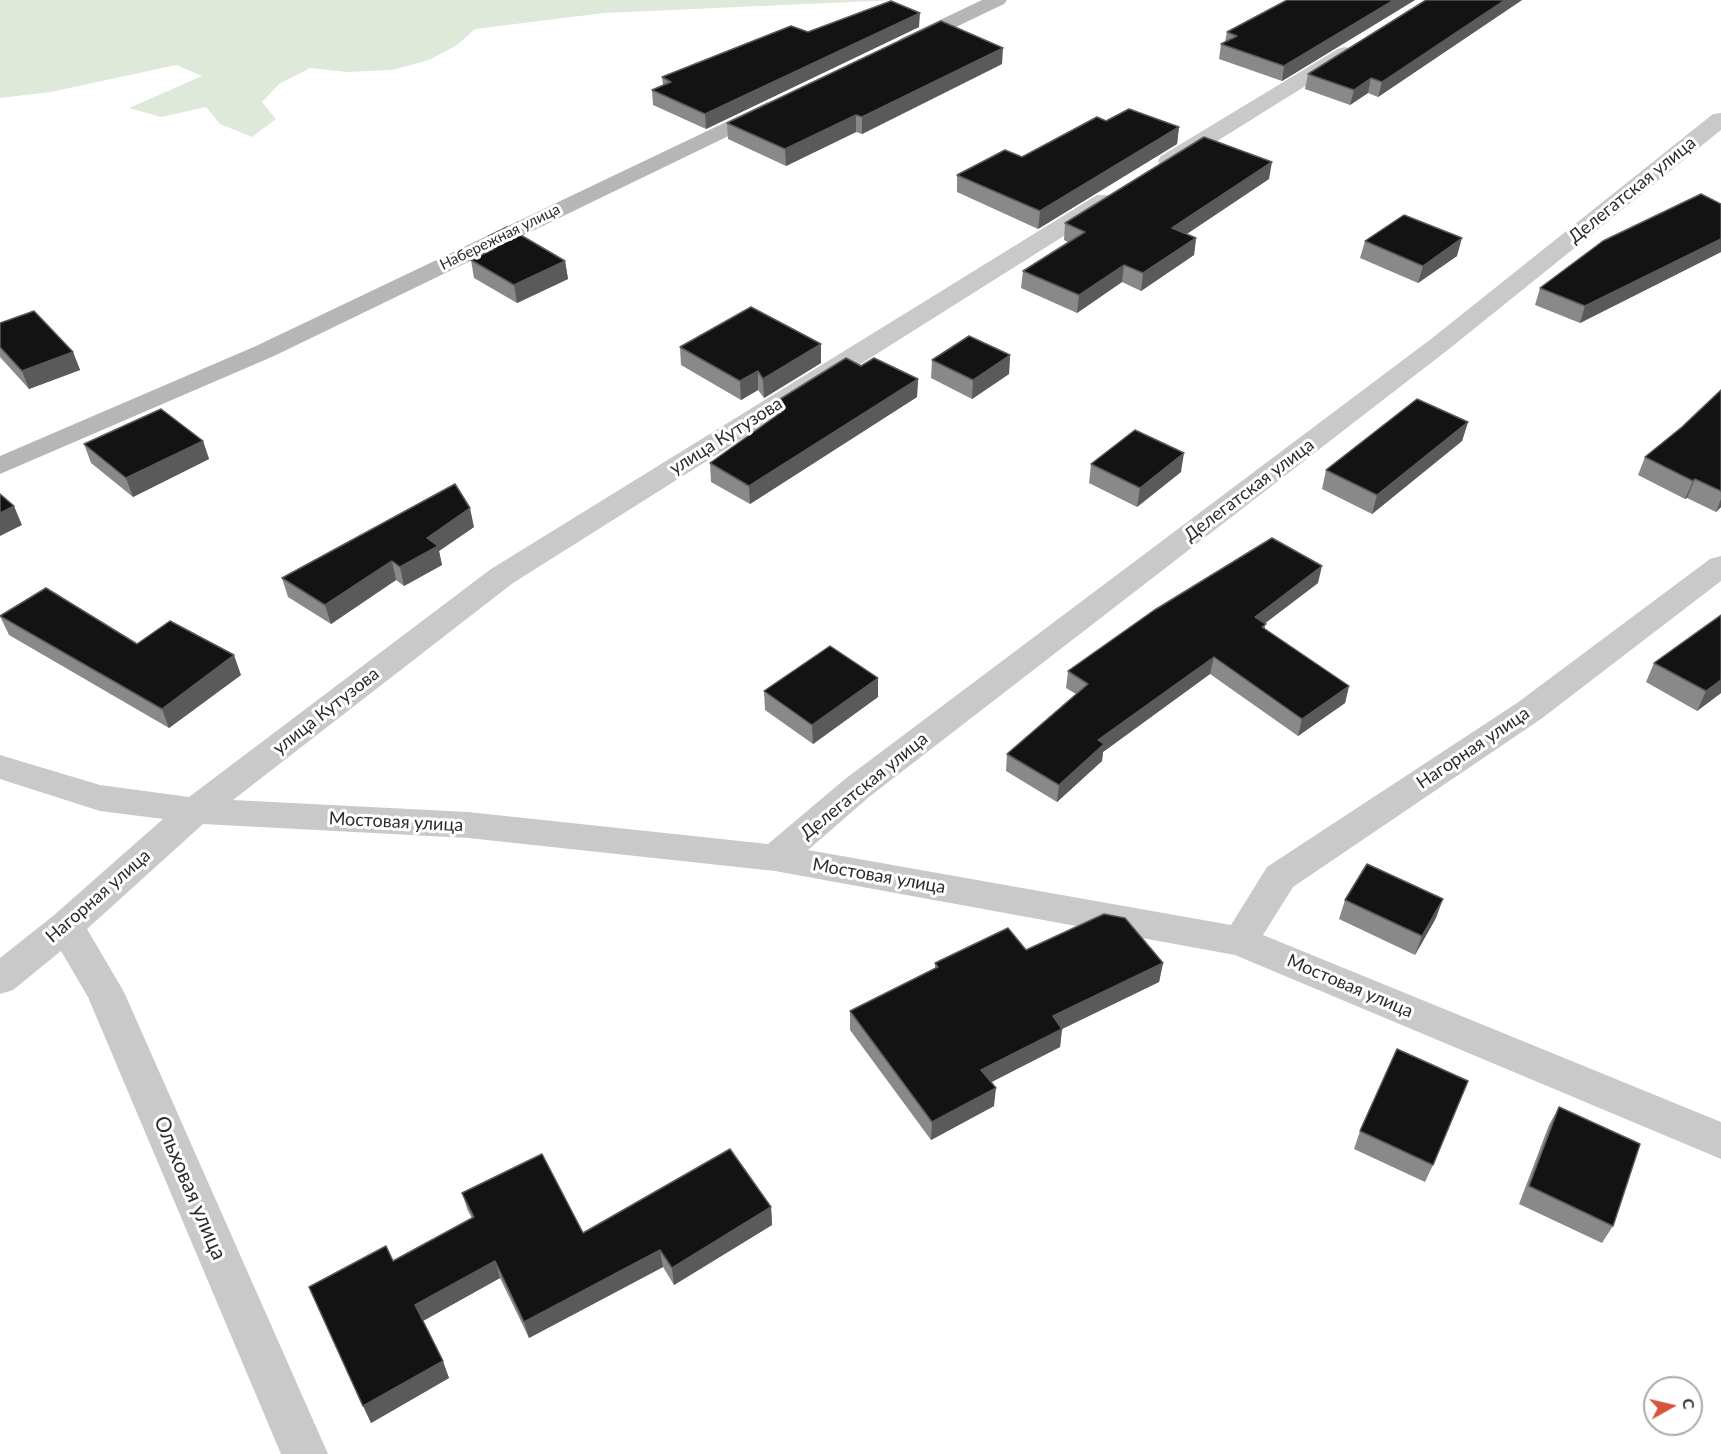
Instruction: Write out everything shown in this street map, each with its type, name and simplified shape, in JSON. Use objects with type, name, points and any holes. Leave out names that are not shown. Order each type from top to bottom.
[{"type":"street","points":[[881,54],[997,0]]},
{"type":"street","name":"улица Кутузова","points":[[195,811],[502,576],[1371,37]]},
{"type":"street","name":"Набережная улица","points":[[0,466],[265,351],[786,99]]},
{"type":"street","name":"Делегатская улица","points":[[775,858],[857,788],[1440,344],[1721,119]]},
{"type":"street","name":"Нагорная улица","points":[[1240,941],[1280,878],[1529,711],[1721,566]]},
{"type":"street","name":"Мостовая улица","points":[[0,767],[100,798],[195,811],[468,825],[775,858],[1240,941],[1721,1141]]},
{"type":"street","name":"Нагорная улица","points":[[0,979],[66,926],[195,811]]},
{"type":"street","name":"Ольховая улица","points":[[66,926],[105,992],[305,1454]]},
{"type":"green space","points":[[0,0],[897,0],[604,13],[475,29],[457,45],[429,60],[392,70],[347,72],[310,68],[279,84],[262,102],[276,119],[252,137],[220,124],[206,107],[161,117],[129,108],[202,76],[176,65],[51,92],[0,98]]},
{"type":"building","points":[[1287,0],[1394,0],[1284,66],[1221,44],[1237,36],[1227,32]]},
{"type":"building","points":[[1426,0],[1505,0],[1382,82],[1371,78],[1354,90],[1308,74]]},
{"type":"building","points":[[891,1],[920,13],[705,114],[652,90],[671,82],[662,77],[791,26],[808,32]]},
{"type":"building","points":[[941,21],[1003,48],[862,117],[856,115],[785,149],[727,123]]},
{"type":"building","points":[[1129,109],[1179,127],[1040,211],[957,175],[1005,150],[1022,157],[1097,117],[1106,121]]},
{"type":"building","points":[[1204,137],[1272,162],[1172,228],[1196,238],[1143,273],[1124,265],[1079,295],[1023,271],[1085,232],[1065,223]]},
{"type":"building","points":[[1701,194],[1721,204],[1721,239],[1585,306],[1540,288],[1603,241]]},
{"type":"building","points":[[1404,215],[1462,238],[1423,266],[1365,241]]},
{"type":"building","points":[[507,227],[565,261],[514,285],[471,260],[494,249],[489,236]]},
{"type":"building","points":[[751,307],[821,344],[763,379],[758,371],[740,381],[680,347]]},
{"type":"building","points":[[34,311],[73,352],[22,371],[0,347],[0,323]]},
{"type":"building","points":[[969,336],[1010,355],[973,380],[932,360]]},
{"type":"building","points":[[846,358],[861,366],[874,358],[918,379],[749,486],[710,463],[783,411],[784,407],[777,401]]},
{"type":"building","points":[[1721,390],[1721,491],[1695,479],[1693,481],[1645,457],[1682,427]]},
{"type":"building","points":[[1417,399],[1468,422],[1377,495],[1326,470]]},
{"type":"building","points":[[161,409],[203,441],[126,478],[84,444]]},
{"type":"building","points":[[1135,430],[1184,453],[1140,488],[1091,464]]},
{"type":"building","points":[[455,484],[470,508],[427,538],[438,546],[400,567],[392,561],[325,605],[282,578]]},
{"type":"building","points":[[0,494],[14,506],[0,513]]},
{"type":"building","points":[[1272,538],[1322,566],[1255,617],[1266,624],[1262,627],[1349,686],[1302,719],[1214,657],[1098,740],[1104,744],[1059,785],[1007,754],[1088,684],[1068,671],[1153,611]]},
{"type":"building","points":[[46,588],[137,644],[170,621],[234,655],[162,709],[0,616]]},
{"type":"building","points":[[1721,615],[1721,680],[1706,691],[1654,663]]},
{"type":"building","points":[[830,646],[878,678],[812,725],[764,691]]},
{"type":"building","points":[[1367,864],[1443,899],[1422,936],[1345,900]]},
{"type":"building","points":[[1104,914],[1125,918],[1163,963],[1053,1016],[1062,1029],[981,1070],[996,1088],[932,1122],[850,1011],[938,967],[935,963],[1008,928],[1026,950]]},
{"type":"building","points":[[1397,1049],[1468,1081],[1433,1165],[1360,1131]]},
{"type":"building","points":[[1559,1107],[1640,1144],[1613,1226],[1529,1186]]},
{"type":"building","points":[[730,1149],[771,1207],[672,1268],[660,1250],[524,1322],[495,1261],[415,1305],[443,1361],[363,1406],[309,1287],[386,1246],[393,1261],[474,1217],[462,1193],[542,1154],[583,1233]]}]
